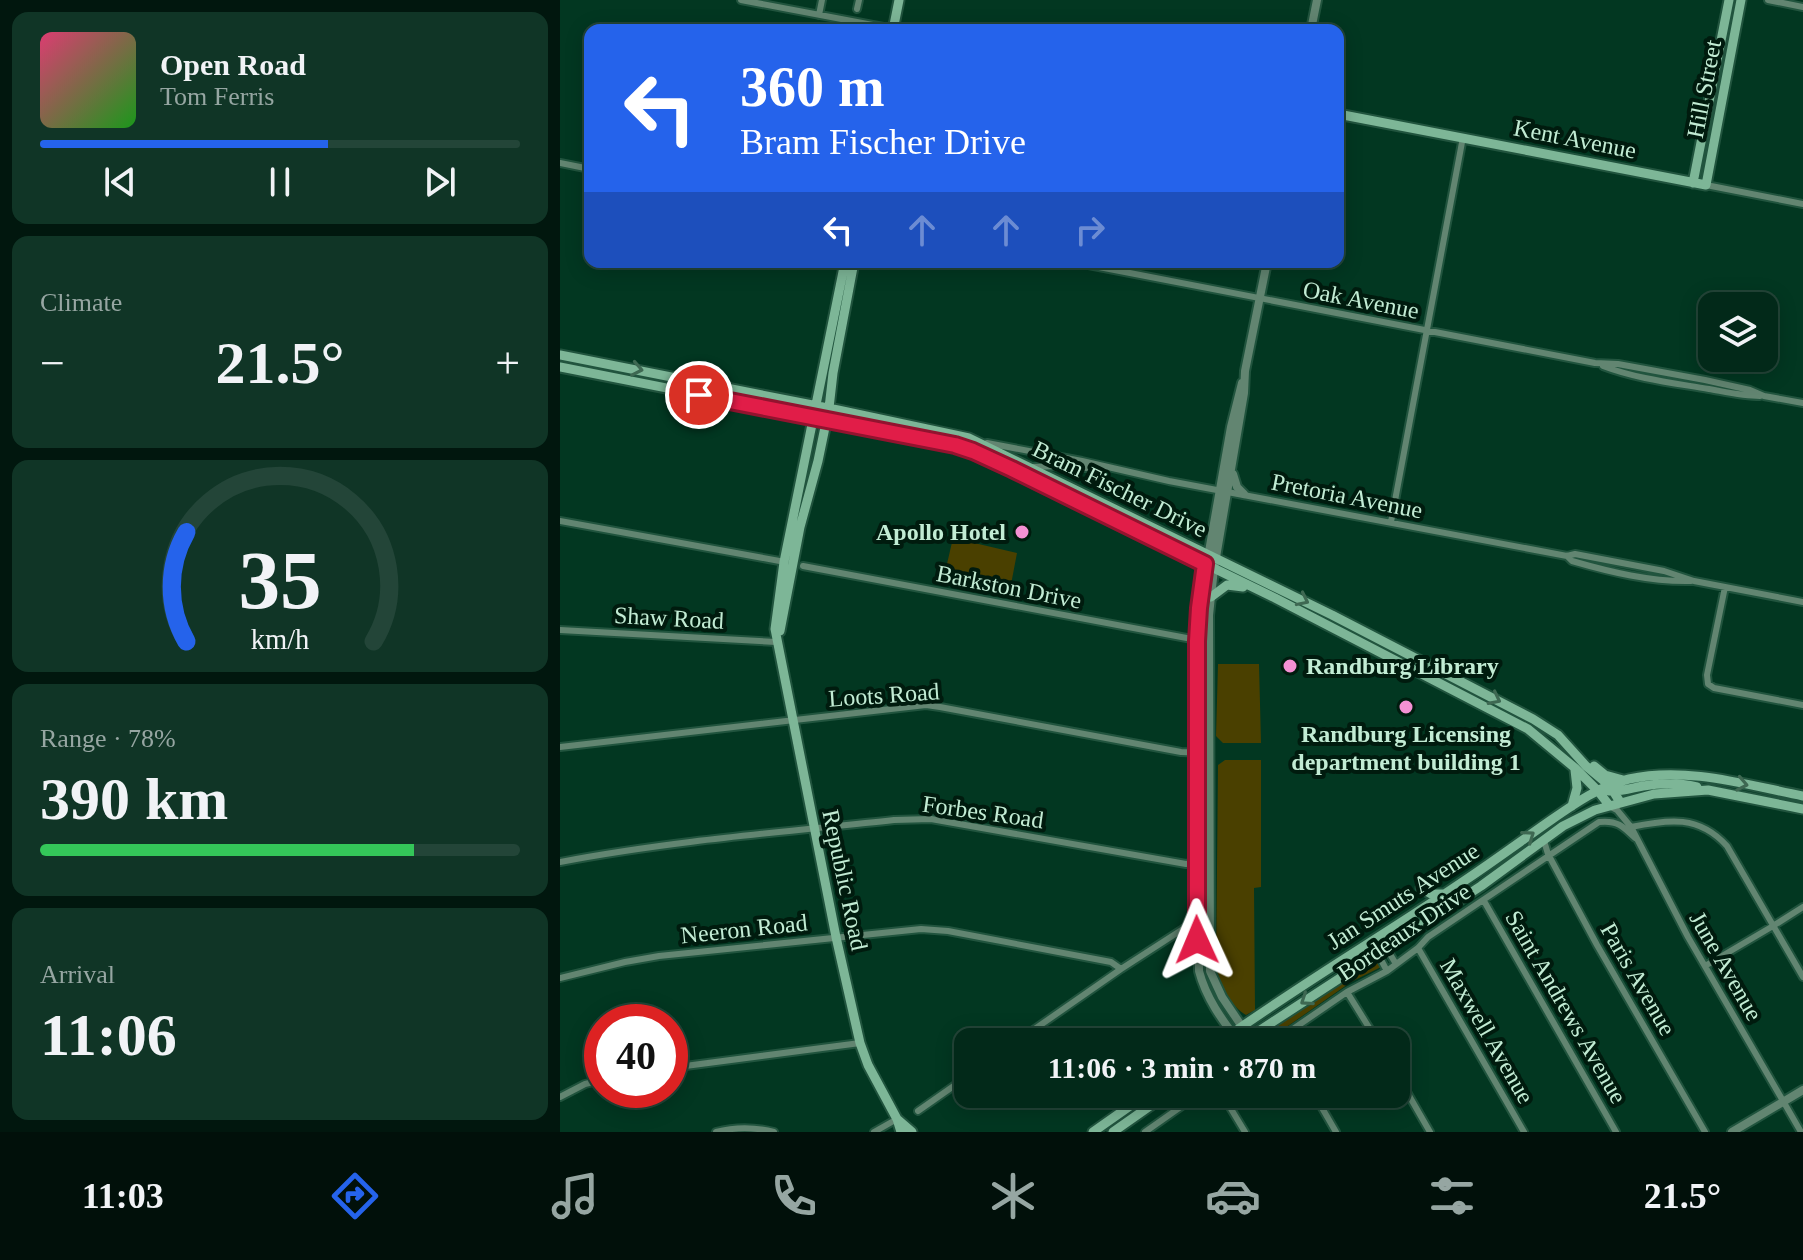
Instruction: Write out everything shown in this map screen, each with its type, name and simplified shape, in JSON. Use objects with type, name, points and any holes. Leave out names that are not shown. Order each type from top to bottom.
[{"type":"main road","points":[[896,24],[899,0]]},
{"type":"main road","name":"Hill Street","points":[[1693,183],[1729,0]]},
{"type":"main road","name":"Hill Street","points":[[1706,185],[1741,0]]},
{"type":"main road","name":"Kent Avenue","points":[[1344,115],[1706,185]]},
{"type":"main road","name":"Republic Road","points":[[793,564],[813,418],[844,268]]},
{"type":"main road","name":"Republic Road","points":[[853,268],[827,421],[776,642],[860,1043],[901,1132]]},
{"type":"main road","name":"Bram Fischer Drive","points":[[560,355],[829,408],[977,442],[1211,561],[1254,589],[1528,729],[1575,768],[1609,805]]},
{"type":"main road","name":"Bram Fischer Drive","points":[[560,367],[973,451],[1343,620],[1533,719],[1558,735],[1612,789],[1620,802]]},
{"type":"main road","points":[[1211,597],[1227,585],[1254,589]]},
{"type":"main road","points":[[1558,735],[1605,775],[1625,780],[1662,774],[1679,775],[1803,796]]},
{"type":"main road","points":[[1572,806],[1577,788],[1575,768]]},
{"type":"main road","points":[[1612,789],[1625,780]]},
{"type":"main road","points":[[1612,789],[1677,783],[1803,809]]},
{"type":"main road","name":"Jan Smuts Avenue","points":[[1242,1027],[1572,806],[1598,791],[1612,789]]},
{"type":"main road","points":[[1620,802],[1654,794],[1708,790]]},
{"type":"main road","name":"Jan Smuts Avenue","points":[[1262,1028],[1481,886],[1563,826],[1620,802]]},
{"type":"main road","points":[[1421,888],[1431,894],[1444,894]]},
{"type":"main road","points":[[1093,1132],[1127,1108]]},
{"type":"main road","points":[[1113,1132],[1147,1108]]},
{"type":"main road","name":"Republic Road","points":[[897,1119],[912,1132]]},
{"type":"street","points":[[741,0],[865,24]]},
{"type":"street","points":[[819,15],[822,0]]},
{"type":"street","points":[[857,9],[859,0]]},
{"type":"street","points":[[1312,24],[1317,0]]},
{"type":"street","points":[[1768,0],[1803,7]]},
{"type":"street","points":[[1391,522],[1463,137]]},
{"type":"street","points":[[560,163],[584,168]]},
{"type":"street","name":"Kent Avenue","points":[[1706,185],[1803,204]]},
{"type":"street","name":"Oak Avenue","points":[[1104,268],[1595,363],[1635,376],[1803,403]]},
{"type":"street","points":[[1228,1028],[1211,1003],[1200,979],[1197,920],[1197,641],[1199,608],[1211,561],[1236,404],[1266,268]]},
{"type":"street","points":[[1223,491],[1232,469],[1245,371]]},
{"type":"street","name":"Pretoria Avenue","points":[[977,442],[1567,556],[1572,561],[1627,574],[1694,581],[1803,602]]},
{"type":"street","name":"Pretoria Avenue","points":[[1012,469],[1060,466],[1120,471]]},
{"type":"street","points":[[1232,469],[1236,483],[1244,494]]},
{"type":"street","name":"Barkston Drive","points":[[560,521],[1208,642]]},
{"type":"street","points":[[1211,561],[1208,642],[1210,971],[1222,997],[1242,1027]]},
{"type":"street","points":[[1725,587],[1707,675],[1708,684],[1714,688],[1803,705]]},
{"type":"street","name":"Shaw Road","points":[[560,630],[776,642]]},
{"type":"street","name":"Loots Road","points":[[560,747],[933,706],[1208,753]]},
{"type":"street","name":"June Avenue","points":[[1620,802],[1623,816]]},
{"type":"street","name":"June Avenue","points":[[1609,805],[1631,827],[1705,966],[1801,1132]]},
{"type":"street","name":"Forbes Road","points":[[560,862],[618,852],[814,829],[931,819],[1186,864],[1209,860]]},
{"type":"street","name":"Bordeaux Drive","points":[[1296,1028],[1347,992],[1387,971],[1428,937],[1599,822],[1619,824],[1635,838]]},
{"type":"street","points":[[1631,827],[1659,822],[1692,823],[1716,833],[1727,846],[1803,977]]},
{"type":"street","name":"Paris Avenue","points":[[1544,841],[1597,945],[1705,1132]]},
{"type":"street","name":"Saint Andrews Avenue","points":[[1484,901],[1616,1132]]},
{"type":"street","points":[[1705,966],[1803,907]]},
{"type":"street","points":[[1036,1028],[1197,920],[1208,919]]},
{"type":"street","name":"Neeron Road","points":[[560,978],[659,956],[935,930],[1111,962],[1121,969]]},
{"type":"street","points":[[1375,939],[1387,971]]},
{"type":"street","name":"Maxwell Avenue","points":[[1418,948],[1524,1132]]},
{"type":"street","points":[[1382,951],[1396,964]]},
{"type":"street","points":[[1347,992],[1369,1028]]},
{"type":"street","points":[[688,1066],[860,1043]]},
{"type":"street","points":[[560,1097],[584,1085]]},
{"type":"street","points":[[918,1111],[954,1086]]},
{"type":"street","points":[[1732,1132],[1803,1090]]},
{"type":"street","points":[[1410,1097],[1430,1132]]},
{"type":"street","points":[[1145,1132],[1153,1130],[1181,1108]]},
{"type":"street","points":[[1230,1108],[1245,1132]]},
{"type":"street","points":[[1322,1108],[1336,1132]]},
{"type":"street","points":[[874,1132],[897,1119]]},
{"type":"street","points":[[716,1132],[733,1128],[774,1132]]},
{"type":"shaded area","points":[[953,538],[1017,553],[1009,595],[943,581]]},
{"type":"shaded area","points":[[1218,664],[1259,664],[1261,743],[1223,743],[1216,736]]},
{"type":"shaded area","points":[[1225,760],[1261,760],[1261,887],[1254,888],[1255,1010],[1246,1015],[1227,994],[1216,967],[1218,765]]},
{"type":"shaded area","points":[[1378,962],[1381,967],[1351,982],[1285,1028],[1271,1028],[1346,977]]},
{"type":"place","name":"Apollo Hotel","points":[[1022,532]]},
{"type":"place","name":"Randburg Library","points":[[1290,666]]},
{"type":"place","name":"Randburg Licensing department building 1","points":[[1406,707]]},
{"type":"route","points":[[699,395],[973,451],[1205,564],[1197,641],[1197,940]]}]
